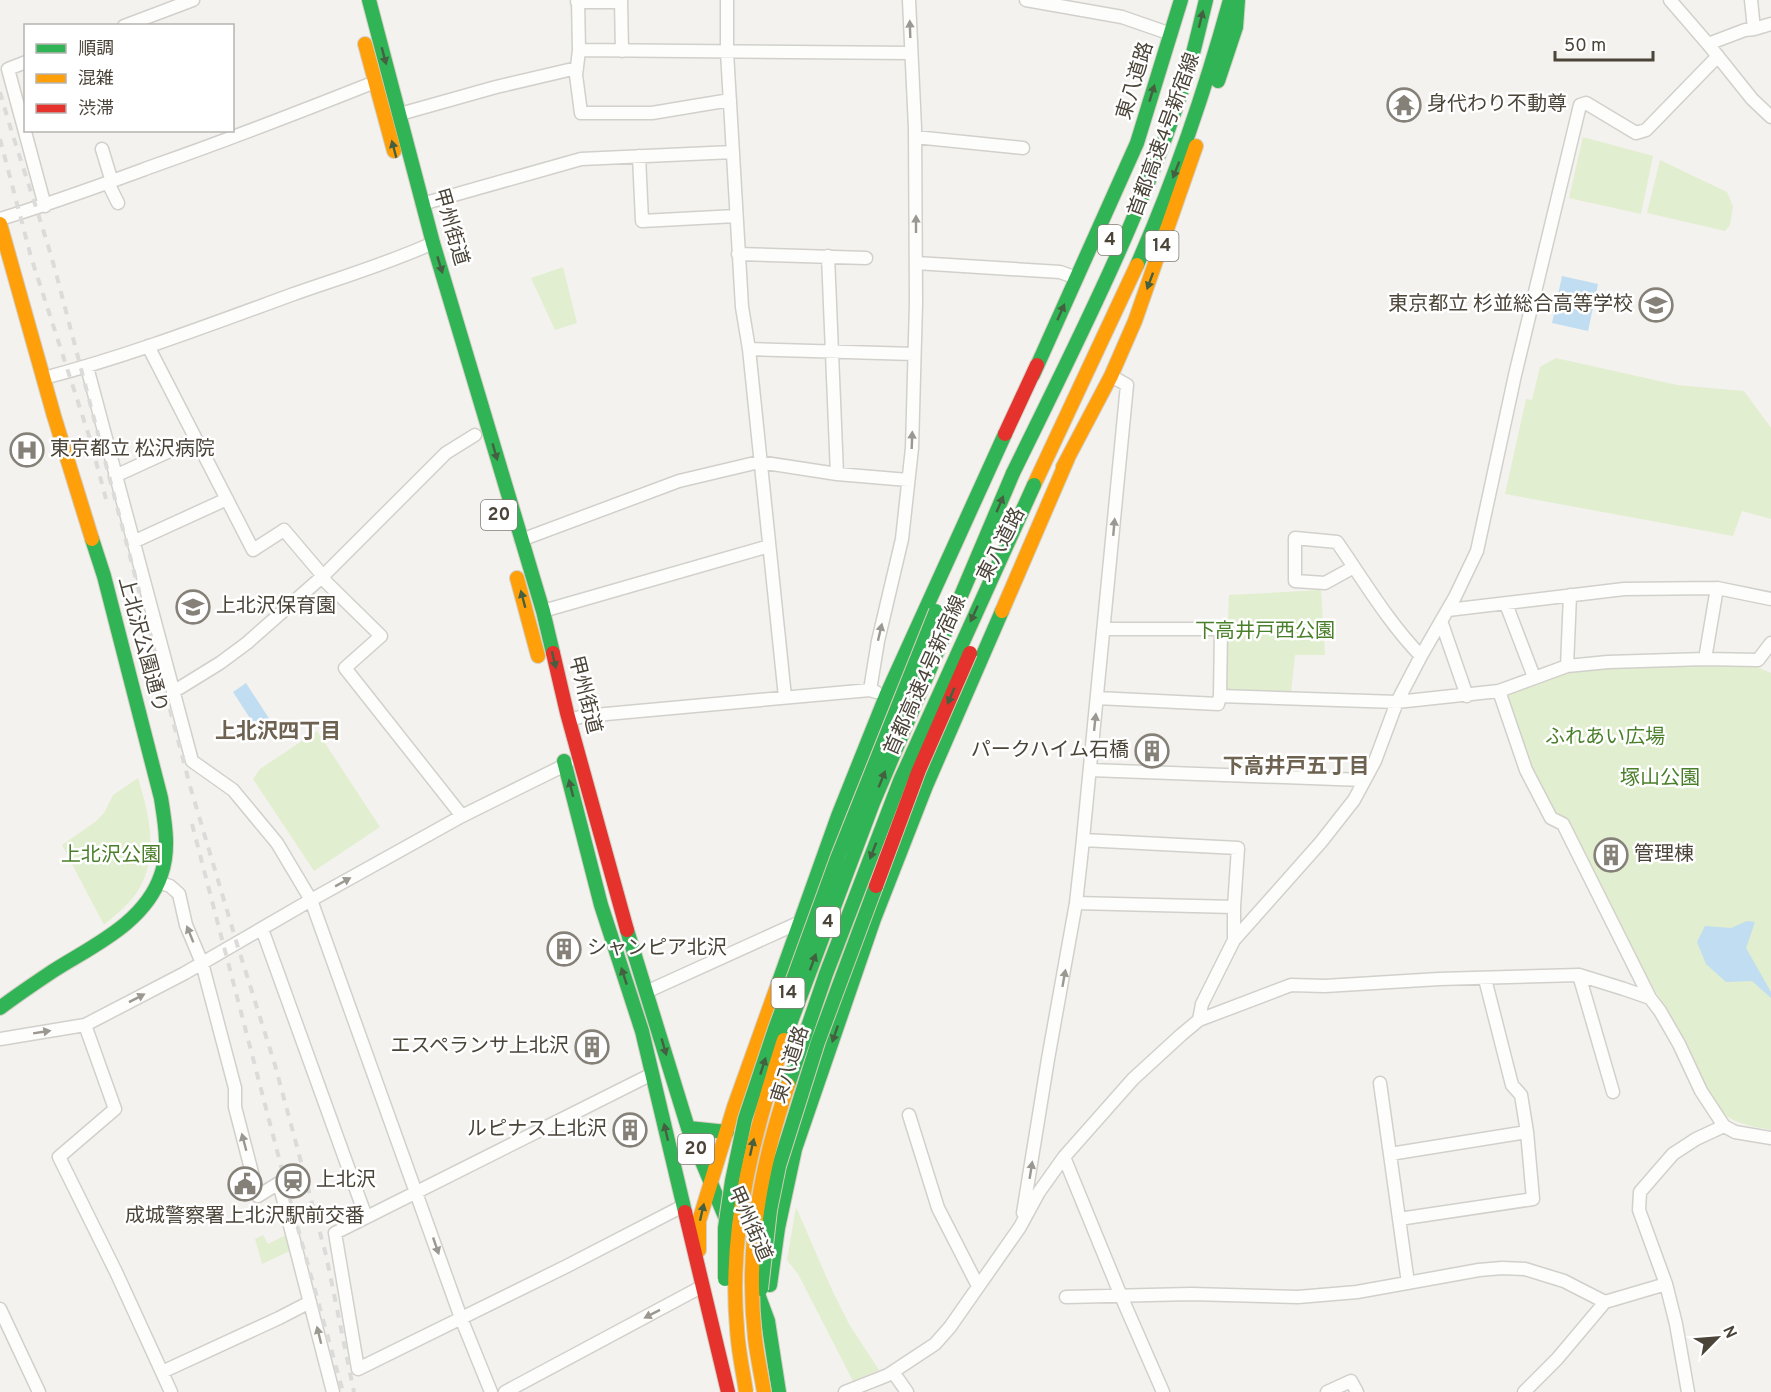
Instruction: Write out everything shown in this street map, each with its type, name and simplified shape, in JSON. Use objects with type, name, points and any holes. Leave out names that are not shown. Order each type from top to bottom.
[{"type":"main road","name":"甲州街道","points":[[369,0],[422,204],[424,248],[543,611],[569,720],[628,935],[688,1128],[768,1320],[779,1392]]},
{"type":"main road","name":"東八道路","points":[[737,1392],[726,1323],[725,1228],[745,1119],[838,856],[936,611],[1037,365],[1137,143],[1171,34],[1179,0]]},
{"type":"main road","name":"首都高速4号新宿線","points":[[746,1392],[738,1340],[735,1265],[738,1219],[756,1129],[774,1071],[806,979],[916,696],[1013,473],[1134,182],[1172,73],[1191,0]]},
{"type":"main road","points":[[1013,473],[1112,265],[1191,80],[1206,0]]},
{"type":"main road","points":[[1034,485],[1083,359],[1160,177],[1218,0]]},
{"type":"main road","name":"首都高速4号新宿線","points":[[764,1392],[755,1337],[752,1266],[761,1180],[772,1133],[826,974],[900,781],[1034,485],[1107,334],[1165,197],[1193,125],[1230,0]]},
{"type":"main road","name":"東八道路","points":[[773,1392],[764,1334],[761,1284],[770,1210],[779,1166],[818,1042],[919,770],[975,642],[1111,376],[1135,321],[1236,27],[1240,0]]},
{"type":"main road","points":[[362,31],[398,166]]},
{"type":"main road","name":"上北沢公園通り","points":[[0,224],[104,576],[167,829],[166,853],[158,882],[137,913],[103,939],[0,1008]]},
{"type":"main road","name":"14","points":[[700,1270],[699,1221],[798,923],[811,895],[838,816],[886,696],[1037,365]]},
{"type":"main road","name":"14","points":[[768,1320],[769,1292],[778,1228],[795,1149],[874,919],[926,786],[1068,458]]},
{"type":"main road","name":"甲州街道","points":[[513,561],[542,672]]},
{"type":"main road","name":"甲州街道","points":[[560,744],[601,905],[642,1032],[728,1392]]},
{"type":"main road","points":[[811,895],[874,919]]},
{"type":"main road","points":[[688,1128],[727,1132]]},
{"type":"street","points":[[129,24],[193,0]]},
{"type":"street","points":[[727,0],[727,52],[742,307],[785,697]]},
{"type":"street","points":[[1026,0],[1122,17],[1171,34]]},
{"type":"street","points":[[1670,0],[1752,99],[1771,117]]},
{"type":"street","points":[[1751,0],[1754,29]]},
{"type":"street","points":[[622,51],[621,1],[578,1],[579,50],[576,75],[582,113],[652,113],[730,100]]},
{"type":"street","points":[[870,690],[878,641],[902,539],[912,447],[916,263],[915,137],[909,1]]},
{"type":"street","points":[[1708,44],[1744,30],[1771,24]]},
{"type":"street","points":[[579,50],[911,53]]},
{"type":"street","points":[[1199,1020],[1202,1004],[1234,940],[1345,813],[1375,761],[1397,702],[1448,610],[1477,551],[1518,364],[1580,105],[1586,103],[1636,133],[1646,130],[1718,56]]},
{"type":"street","points":[[24,63],[8,69],[24,128]]},
{"type":"street","points":[[400,114],[496,87],[577,68]]},
{"type":"street","points":[[0,219],[45,206],[289,117],[375,82]]},
{"type":"street","points":[[25,132],[45,206]]},
{"type":"street","points":[[915,137],[1023,148]]},
{"type":"street","points":[[102,149],[118,203]]},
{"type":"street","points":[[422,204],[581,159],[733,152]]},
{"type":"street","points":[[639,156],[642,221],[736,216]]},
{"type":"street","points":[[44,378],[148,346],[424,248]]},
{"type":"street","points":[[738,254],[866,258]]},
{"type":"street","points":[[828,256],[837,474]]},
{"type":"street","points":[[916,263],[1060,273],[1077,278]]},
{"type":"street","points":[[148,346],[253,550],[284,530],[326,582],[381,636],[345,668],[462,816]]},
{"type":"street","points":[[748,349],[915,354]]},
{"type":"street","points":[[87,366],[192,761],[232,790],[277,843],[311,900],[461,1318],[491,1392]]},
{"type":"street","points":[[1020,1227],[1076,903],[1083,840],[1127,385],[1111,376]]},
{"type":"street","points":[[172,692],[220,663],[247,643],[323,576],[446,453],[475,435]]},
{"type":"street","points":[[115,476],[196,439]]},
{"type":"street","points":[[521,540],[679,481],[759,462],[837,474],[908,480]]},
{"type":"street","points":[[133,543],[226,499]]},
{"type":"street","points":[[1354,567],[1324,583],[1295,581],[1295,538],[1337,542],[1400,634],[1421,656]]},
{"type":"street","points":[[543,611],[769,546]]},
{"type":"street","points":[[1448,610],[1624,589],[1717,588],[1771,599]]},
{"type":"street","points":[[1705,659],[1717,588]]},
{"type":"street","points":[[1567,666],[1570,595]]},
{"type":"street","points":[[1506,604],[1534,677]]},
{"type":"street","points":[[1441,621],[1467,696]]},
{"type":"street","points":[[1097,698],[1218,705],[1220,696],[1221,629],[1104,628]]},
{"type":"street","points":[[1220,696],[1397,702],[1467,696],[1499,691],[1567,666],[1608,662],[1758,660],[1771,643]]},
{"type":"street","points":[[569,720],[584,716],[870,690],[886,696]]},
{"type":"street","points":[[1499,691],[1526,770],[1551,818],[1563,824],[1618,937],[1650,998],[1679,1044],[1701,1091],[1724,1126],[1736,1132],[1771,1138]]},
{"type":"street","points":[[0,1039],[85,1025],[202,963],[462,816],[580,759]]},
{"type":"street","points":[[1090,770],[1364,780]]},
{"type":"street","points":[[1083,840],[1238,848],[1234,940]]},
{"type":"street","points":[[158,882],[170,886],[179,894],[186,925],[202,963],[235,1088],[235,1107],[258,1196],[279,1183],[333,1392]]},
{"type":"street","points":[[1076,903],[1234,907]]},
{"type":"street","points":[[646,992],[798,923]]},
{"type":"street","points":[[262,929],[366,1217]]},
{"type":"street","points":[[853,1391],[893,1372],[935,1344],[950,1327],[1020,1227],[1039,1192],[1064,1157],[1133,1079],[1199,1020],[1291,985],[1325,986],[1439,979],[1579,975],[1650,998]]},
{"type":"street","points":[[1579,975],[1613,1092]]},
{"type":"street","points":[[1399,1219],[1533,1199],[1521,1095],[1512,1085],[1485,979]]},
{"type":"street","points":[[85,1025],[115,1109],[59,1157],[116,1272],[171,1392]]},
{"type":"street","points":[[652,1074],[334,1233],[358,1369],[683,1206]]},
{"type":"street","points":[[1380,1083],[1408,1283]]},
{"type":"street","points":[[909,1115],[938,1208],[978,1286]]},
{"type":"street","points":[[1688,1392],[1676,1324],[1666,1284],[1639,1209],[1640,1192],[1673,1154],[1696,1139],[1724,1126]]},
{"type":"street","points":[[1390,1154],[1527,1132]]},
{"type":"street","points":[[1064,1157],[1163,1392]]},
{"type":"street","points":[[1065,1297],[1191,1294],[1298,1297],[1357,1292],[1479,1269],[1525,1269],[1564,1281],[1605,1302]]},
{"type":"street","points":[[1524,1392],[1557,1359],[1605,1302],[1666,1284]]},
{"type":"street","points":[[505,1392],[703,1286]]},
{"type":"street","points":[[162,1372],[310,1302]]},
{"type":"street","points":[[0,1309],[39,1392]]},
{"type":"street","points":[[893,1372],[907,1392]]},
{"type":"street","points":[[1327,1392],[1351,1381],[1357,1392]]},
{"type":"green space","points":[[1583,137],[1653,156],[1641,214],[1569,198]]},
{"type":"green space","points":[[1660,160],[1727,192],[1733,206],[1730,225],[1725,231],[1647,213]]},
{"type":"green space","points":[[563,267],[577,323],[555,330],[531,278]]},
{"type":"green space","points":[[1556,358],[1677,385],[1744,391],[1771,428],[1771,519],[1742,511],[1733,536],[1505,494],[1526,399],[1532,400],[1540,367]]},
{"type":"green space","name":"下高井戸西公園","points":[[1321,590],[1325,655],[1295,655],[1291,693],[1225,693],[1229,595]]},
{"type":"green space","name":"塚山公園","points":[[1750,664],[1771,673],[1771,1130],[1733,1120],[1717,1107],[1711,1098],[1683,1038],[1590,881],[1532,770],[1503,693],[1568,670]]},
{"type":"green space","points":[[317,731],[380,827],[314,871],[253,779],[260,769]]},
{"type":"green space","name":"上北沢公園","points":[[138,778],[149,823],[148,867],[135,895],[104,925],[62,845],[95,822],[104,813],[113,795]]},
{"type":"green space","points":[[796,1207],[849,1324],[879,1370],[853,1381],[798,1274],[787,1260]]},
{"type":"green space","points":[[288,1234],[292,1250],[262,1264],[255,1239],[263,1235],[268,1244]]},
{"type":"water","points":[[1562,276],[1598,284],[1588,331],[1552,323]]},
{"type":"water","points":[[246,683],[270,720],[257,729],[233,692]]},
{"type":"water","points":[[1747,921],[1755,922],[1746,948],[1771,992],[1771,998],[1752,981],[1726,982],[1706,964],[1697,942],[1705,926],[1731,928]]},
{"type":"railway","points":[[0,92],[56,273],[190,786],[275,1065],[326,1255],[354,1392]]},
{"type":"railway","points":[[0,139],[31,257],[90,439],[106,499]]},
{"type":"railway","points":[[192,824],[286,1185],[343,1392]]},
{"type":"traffic: fast","points":[[369,0],[433,243],[543,611],[553,653]]},
{"type":"traffic: fast","points":[[1033,375],[1137,143],[1181,0]]},
{"type":"traffic: fast","points":[[1013,473],[1108,275],[1152,174],[1188,71],[1206,0]]},
{"type":"traffic: fast","points":[[1137,265],[1188,134],[1230,0]]},
{"type":"traffic: fast","points":[[1218,81],[1236,27],[1238,0]]},
{"type":"traffic: fast","points":[[778,984],[838,816],[886,696],[1005,434]]},
{"type":"traffic: fast","points":[[784,1040],[873,803],[1013,473]]},
{"type":"traffic: fast","points":[[788,1085],[826,974],[900,781],[1034,485]]},
{"type":"traffic: fast","points":[[0,1008],[53,971],[116,932],[130,920],[153,892],[164,866],[166,837],[161,798],[104,576],[92,539]]},
{"type":"traffic: fast","points":[[725,1279],[725,1228],[745,1119],[838,856],[936,611]]},
{"type":"traffic: fast","points":[[770,1285],[778,1228],[795,1149],[874,919],[926,786],[1002,611]]},
{"type":"traffic: fast","points":[[564,761],[601,905],[642,1031],[685,1212]]},
{"type":"traffic: fast","points":[[761,1289],[770,1210],[779,1166],[818,1042],[876,886]]},
{"type":"traffic: fast","points":[[627,930],[688,1128],[731,1231]]},
{"type":"traffic: fast","points":[[688,1128],[727,1132]]},
{"type":"traffic: fast","points":[[755,1286],[768,1321],[779,1392]]},
{"type":"traffic: slow","points":[[365,44],[394,151]]},
{"type":"traffic: slow","points":[[1063,467],[1111,376],[1135,321],[1196,146]]},
{"type":"traffic: slow","points":[[0,224],[54,416],[92,539]]},
{"type":"traffic: slow","points":[[1034,485],[1137,265]]},
{"type":"traffic: slow","points":[[1002,611],[1068,458]]},
{"type":"traffic: slow","points":[[517,578],[538,656]]},
{"type":"traffic: slow","points":[[699,1250],[699,1221],[734,1107],[778,984]]},
{"type":"traffic: slow","points":[[746,1392],[738,1344],[735,1291],[736,1254],[740,1218],[754,1146],[784,1040]]},
{"type":"traffic: slow","points":[[764,1392],[752,1305],[754,1241],[763,1178],[788,1085]]},
{"type":"traffic: jam","points":[[1005,434],[1037,365]]},
{"type":"traffic: jam","points":[[553,653],[567,713],[627,930]]},
{"type":"traffic: jam","points":[[876,886],[919,770],[970,653]]},
{"type":"traffic: jam","points":[[685,1212],[728,1392]]},
{"type":"place","name":"身代わり不動尊","points":[[1404,105]]},
{"type":"place","name":"東京都立 杉並総合高等学校","points":[[1656,305]]},
{"type":"place","name":"東京都立 松沢病院","points":[[27,450]]},
{"type":"place","name":"上北沢保育園","points":[[193,607]]},
{"type":"place","name":"パークハイム石橋","points":[[1152,751]]},
{"type":"place","name":"管理棟","points":[[1611,855]]},
{"type":"place","name":"シャンピア北沢","points":[[564,949]]},
{"type":"place","name":"エスペランサ上北沢","points":[[592,1047]]},
{"type":"place","name":"ルピナス上北沢","points":[[630,1130]]},
{"type":"place","name":"上北沢","points":[[293,1181]]},
{"type":"place","name":"成城警察署上北沢駅前交番","points":[[245,1184]]},
{"type":"district","name":"上北沢四丁目","points":[[278,732]]},
{"type":"district","name":"下高井戸五丁目","points":[[1296,767]]},
{"type":"park label","name":"ふれあい広場","points":[[1605,738]]}]
